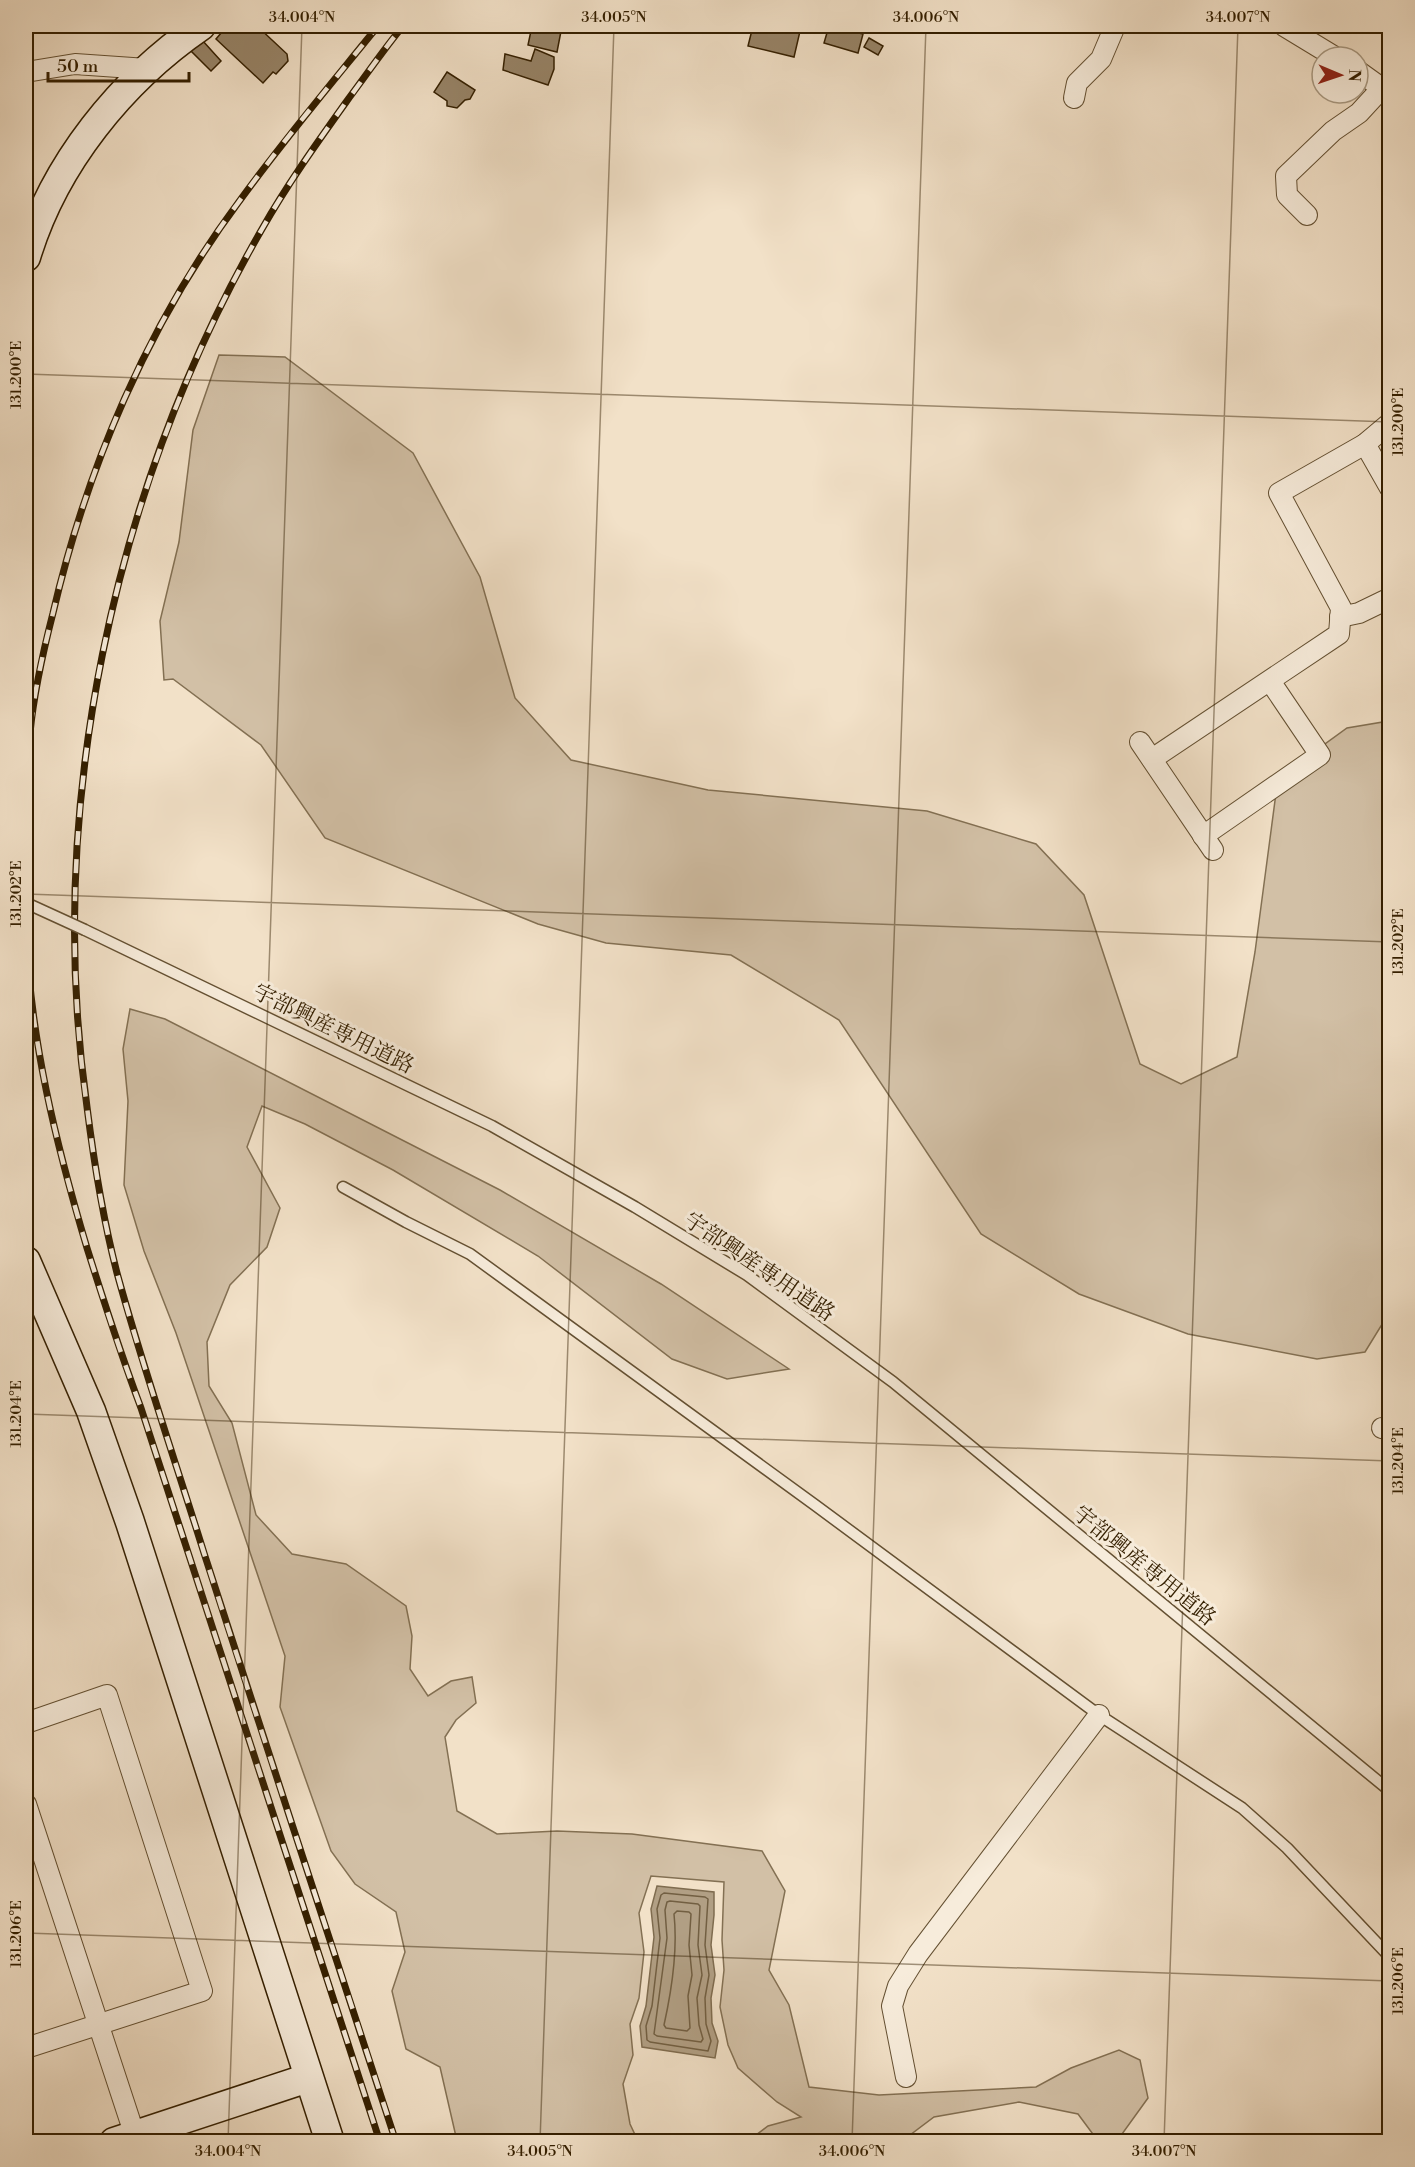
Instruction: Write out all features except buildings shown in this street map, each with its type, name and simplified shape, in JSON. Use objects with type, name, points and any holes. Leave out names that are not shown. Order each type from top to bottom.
[{"type":"street","points":[[26,257],[42,214],[78,151],[98,122],[147,69],[201,26]]},
{"type":"street","points":[[1074,98],[1077,83],[1101,59],[1114,26]]},
{"type":"street","points":[[1284,26],[1315,45]]},
{"type":"street","points":[[26,72],[75,64],[147,69]]},
{"type":"street","points":[[1307,215],[1287,195],[1286,176],[1333,131],[1386,91],[1370,80]]},
{"type":"street","points":[[1152,759],[1339,634],[1341,608],[1280,493],[1365,444],[1389,423]]},
{"type":"street","points":[[1365,444],[1389,488]]},
{"type":"street","points":[[1340,616],[1359,613],[1389,598]]},
{"type":"street","points":[[1140,742],[1208,843],[1320,755],[1270,681]]},
{"type":"street","points":[[26,1261],[91,1411],[130,1522],[330,2142]]},
{"type":"street","points":[[26,1723],[107,1695],[202,1991],[26,2048]]},
{"type":"street","points":[[906,2077],[892,2006],[898,1986],[918,1954],[1099,1715]]},
{"type":"street","points":[[26,1804],[99,2026],[129,2139],[308,2078]]},
{"type":"lane","name":"宇部興産専用道路","points":[[26,903],[492,1126],[636,1207],[747,1275],[893,1382],[1389,1791]]},
{"type":"lane","points":[[343,1187],[470,1254],[806,1498],[1099,1715],[1242,1808],[1287,1848],[1389,1957]]},
{"type":"shaded area","points":[[219,355],[285,357],[413,453],[480,577],[515,698],[571,760],[708,790],[927,811],[1036,844],[1084,895],[1140,1064],[1181,1084],[1237,1057],[1255,952],[1278,778],[1347,728],[1389,721],[1389,1313],[1365,1352],[1317,1359],[1188,1334],[1079,1294],[981,1234],[839,1020],[731,955],[606,943],[538,924],[325,838],[261,745],[173,679],[164,680],[160,621],[179,542],[193,430]]},
{"type":"shaded area","points":[[130,1009],[165,1019],[500,1190],[661,1284],[789,1369],[727,1379],[672,1359],[538,1256],[393,1170],[305,1124],[262,1106],[247,1147],[280,1208],[267,1247],[230,1285],[207,1342],[209,1386],[232,1423],[256,1515],[292,1554],[346,1564],[406,1606],[412,1636],[410,1669],[428,1696],[451,1681],[472,1677],[476,1703],[456,1720],[445,1737],[457,1811],[497,1834],[557,1831],[632,1834],[762,1851],[785,1891],[769,1970],[789,2005],[809,2087],[879,2095],[1036,2087],[1071,2068],[1119,2050],[1140,2060],[1148,2098],[1117,2141],[1098,2141],[1078,2114],[1019,2102],[934,2117],[902,2141],[748,2141],[768,2126],[801,2117],[777,2102],[738,2068],[728,2045],[720,2007],[724,1970],[722,1940],[724,1882],[651,1876],[639,1913],[644,1952],[639,1998],[630,2024],[633,2055],[623,2084],[630,2124],[638,2141],[457,2141],[440,2067],[406,2049],[392,1991],[405,1952],[396,1912],[355,1884],[331,1851],[280,1707],[285,1656],[176,1333],[144,1251],[124,1185],[128,1101],[123,1049]]},
{"type":"water","points":[[657,1886],[714,1892],[711,1945],[715,1975],[711,1998],[712,2023],[718,2041],[715,2058],[642,2047],[640,2026],[646,2006],[654,1937],[651,1909]]},
{"type":"railway","points":[[26,810],[32,718],[46,642],[67,558],[84,504],[124,399],[149,347],[206,249],[272,158],[378,26]]},
{"type":"railway","points":[[396,2142],[148,1379],[117,1273],[99,1191],[87,1107],[76,995],[76,881],[84,767],[102,654],[130,543],[165,434],[210,329],[262,229],[315,146],[403,26]]},
{"type":"railway","points":[[26,930],[28,971],[46,1091],[87,1248],[380,2142]]}]
